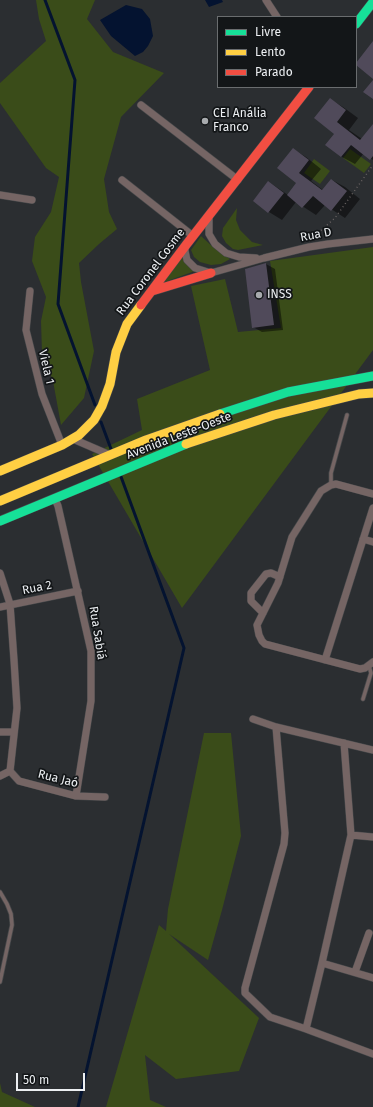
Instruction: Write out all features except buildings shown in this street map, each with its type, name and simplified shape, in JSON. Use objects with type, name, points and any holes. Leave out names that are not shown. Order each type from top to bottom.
[{"type":"main road","points":[[357,23],[373,2]]},
{"type":"main road","name":"Rua Coronel Cosme","points":[[0,471],[62,445],[79,435],[94,420],[102,406],[110,384],[116,352],[127,324],[186,245],[308,88]]},
{"type":"main road","points":[[152,291],[211,273]]},
{"type":"main road","name":"Avenida Leste-Oeste","points":[[0,501],[110,455],[221,413],[288,392],[373,376]]},
{"type":"main road","name":"Avenida Leste-Oeste","points":[[0,521],[181,446],[274,415],[360,394],[373,393]]},
{"type":"main road","points":[[241,407],[237,414],[237,418],[239,422],[245,425]]},
{"type":"main road","points":[[221,413],[226,424],[225,431]]},
{"type":"street","points":[[266,0],[276,16]]},
{"type":"street","points":[[141,104],[238,180]]},
{"type":"street","points":[[122,180],[193,236]]},
{"type":"street","points":[[0,195],[32,200]]},
{"type":"street","name":"Rua D","points":[[209,217],[209,234],[215,244],[226,253],[239,257],[264,258]]},
{"type":"street","name":"Rua D","points":[[211,273],[264,258],[328,244],[373,239]]},
{"type":"street","points":[[186,245],[185,251],[188,260],[195,268],[211,273]]},
{"type":"street","name":"Viela 1","points":[[30,291],[26,330],[42,394],[62,445]]},
{"type":"street","points":[[73,439],[110,455]]},
{"type":"street","points":[[371,663],[365,668],[360,669],[265,644],[259,635],[257,625],[278,583],[292,537],[321,491],[330,485],[336,484],[373,494]]},
{"type":"street","name":"Rua Sabiá","points":[[55,498],[91,651],[91,701],[76,796]]},
{"type":"street","points":[[325,660],[373,508]]},
{"type":"street","points":[[363,539],[373,542]]},
{"type":"street","points":[[0,573],[10,604],[16,708],[10,771],[0,776]]},
{"type":"street","points":[[263,613],[251,601],[251,593],[266,574],[271,573],[280,577]]},
{"type":"street","name":"Rua 2","points":[[0,607],[78,591]]},
{"type":"street","points":[[253,718],[276,727],[373,750]]},
{"type":"street","points":[[276,727],[285,833],[284,844],[245,988],[245,993],[270,1017],[306,1028],[373,1054]]},
{"type":"street","points":[[0,732],[13,732]]},
{"type":"street","points":[[306,1028],[350,835],[344,743]]},
{"type":"street","name":"Rua Jaó","points":[[10,771],[19,781],[76,796],[105,797]]},
{"type":"street","points":[[350,835],[373,837]]},
{"type":"street","points":[[355,972],[369,933]]},
{"type":"street","points":[[322,963],[373,978]]},
{"type":"lane","points":[[330,485],[331,473],[348,415]]},
{"type":"lane","points":[[363,699],[371,673],[371,663]]},
{"type":"lane","points":[[0,892],[11,914],[12,925],[0,982]]},
{"type":"path","points":[[318,233],[335,218],[373,165]]},
{"type":"green space","points":[[36,0],[95,0],[87,19],[113,52],[164,73],[121,117],[104,179],[109,212],[117,229],[79,263],[81,282],[94,351],[84,398],[61,425],[53,381],[42,353],[41,321],[46,297],[32,261],[35,237],[51,212],[59,177],[46,168],[0,103],[0,83],[46,41],[39,19]]},
{"type":"green space","points":[[350,149],[371,164],[364,173],[343,158]]},
{"type":"green space","points":[[314,159],[330,171],[320,184],[304,173]]},
{"type":"green space","points":[[237,208],[236,220],[240,230],[252,242],[263,245],[238,250],[233,249],[226,243],[222,236],[223,228]]},
{"type":"green space","points":[[201,236],[214,248],[230,259],[221,264],[211,265],[200,262],[194,257],[191,250]]},
{"type":"green space","points":[[373,247],[373,350],[182,608],[92,454],[142,430],[137,399],[210,370],[191,286],[225,279],[238,332],[281,328],[270,261]]},
{"type":"green space","points":[[182,254],[191,269],[195,271],[159,284]]},
{"type":"green space","points":[[204,733],[231,733],[241,836],[208,960],[169,934],[259,1018],[239,1071],[176,1079],[145,1055],[150,1100],[166,1107],[106,1107],[159,925],[166,931],[168,909]]},
{"type":"green space","points":[[0,1083],[2,1092],[35,1107],[0,1107]]},
{"type":"water","points":[[205,0],[222,0],[223,2],[209,7]]},
{"type":"water","points":[[126,5],[142,9],[150,19],[153,36],[143,52],[135,56],[111,36],[100,20]]},
{"type":"waterway","points":[[45,0],[75,80],[58,304],[95,405]]},
{"type":"waterway","points":[[101,422],[111,449]]},
{"type":"waterway","points":[[78,1107],[184,648],[120,474]]},
{"type":"traffic: fast","points":[[357,23],[373,2]]},
{"type":"traffic: fast","points":[[220,414],[288,392],[373,376]]},
{"type":"traffic: fast","points":[[0,521],[186,444]]},
{"type":"traffic: slow","points":[[0,471],[62,445],[79,435],[94,420],[102,406],[110,384],[116,352],[127,324],[141,305]]},
{"type":"traffic: slow","points":[[186,444],[274,415],[359,394],[373,393]]},
{"type":"traffic: slow","points":[[0,501],[146,440],[220,414]]},
{"type":"traffic: jam","points":[[141,305],[308,88]]},
{"type":"traffic: jam","points":[[152,291],[211,273]]},
{"type":"place","name":"CEI Anália Franco","points":[[205,121]]},
{"type":"place","name":"INSS","points":[[259,295]]}]
